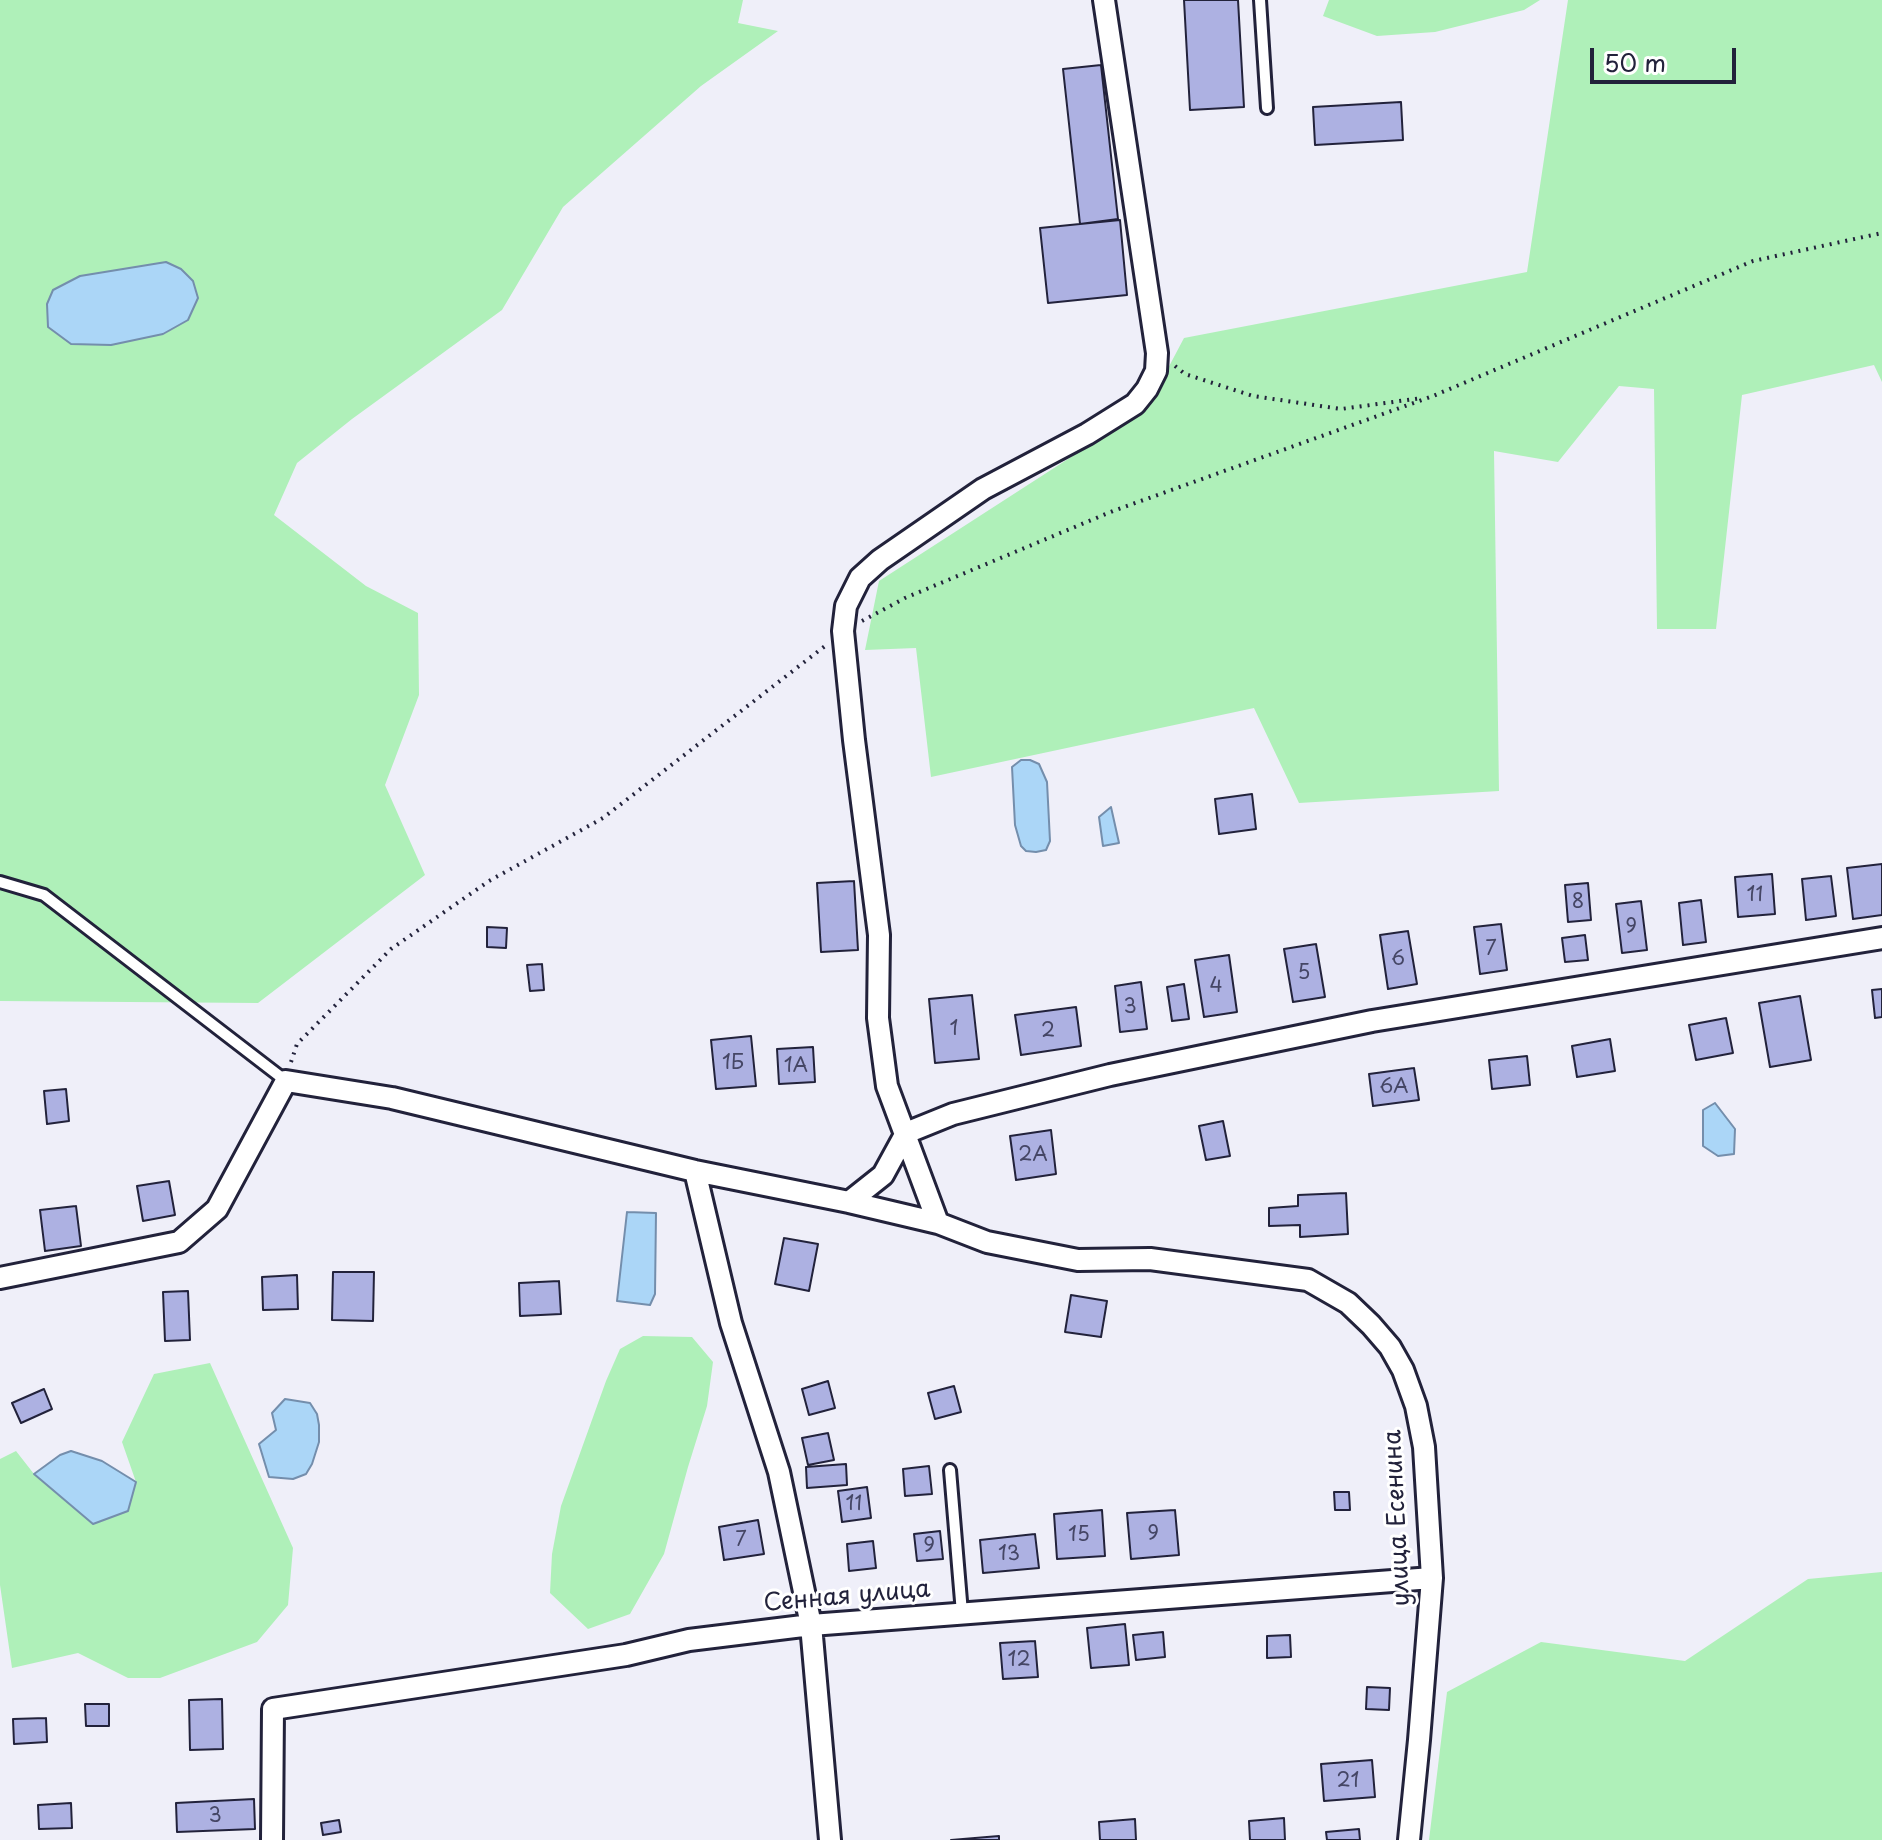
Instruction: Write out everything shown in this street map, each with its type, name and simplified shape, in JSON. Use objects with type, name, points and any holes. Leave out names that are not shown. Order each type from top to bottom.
[{"type":"street","points":[[938,1223],[887,1086],[878,1018],[879,935],[843,631],[846,606],[860,578],[880,560],[983,489],[1087,434],[1135,404],[1156,371],[1157,353],[1104,0]]},
{"type":"street","points":[[849,1202],[883,1175],[906,1133],[953,1114],[1110,1075],[1372,1021],[1882,938]]},
{"type":"street","points":[[0,1278],[179,1242],[217,1209],[286,1081]]},
{"type":"street","name":"улица Есенина","points":[[286,1081],[392,1098],[695,1171],[938,1223],[987,1242],[1078,1260],[1150,1259],[1308,1280],[1348,1303],[1390,1347],[1403,1370],[1416,1406],[1424,1447],[1432,1578],[1409,1840]]},
{"type":"street","points":[[695,1171],[731,1323],[779,1472],[811,1625],[830,1840]]},
{"type":"street","name":"Сенная улица","points":[[272,1840],[273,1709],[626,1655],[689,1640],[811,1625],[1432,1578]]},
{"type":"lane","points":[[1260,0],[1267,108]]},
{"type":"lane","points":[[0,882],[44,895],[286,1081]]},
{"type":"lane","points":[[950,1470],[962,1613]]},
{"type":"path","points":[[286,1081],[297,1044],[391,949],[489,881],[603,818],[843,631],[905,598],[1113,511],[1433,396],[1753,261],[1882,233]]},
{"type":"path","points":[[1157,353],[1185,374],[1253,396],[1341,409],[1433,396]]},
{"type":"green space","points":[[0,0],[743,0],[738,23],[778,31],[701,86],[563,207],[502,310],[297,463],[274,515],[366,586],[418,613],[419,695],[385,785],[425,875],[258,1003],[0,1001]],"holes":[[[166,262],[188,320],[164,334],[111,345],[80,276]]]},
{"type":"green space","points":[[1329,0],[1540,0],[1524,10],[1435,32],[1377,36],[1323,16]]},
{"type":"green space","points":[[1568,0],[1882,0],[1882,382],[1874,365],[1742,395],[1716,629],[1657,629],[1654,389],[1619,386],[1558,462],[1494,451],[1499,791],[1299,803],[1254,708],[931,777],[916,648],[865,650],[879,581],[1147,408],[1184,338],[1527,272]]},
{"type":"green space","points":[[643,1336],[692,1337],[713,1362],[707,1406],[664,1554],[630,1614],[588,1629],[550,1593],[552,1554],[561,1506],[620,1349]]},
{"type":"green space","points":[[210,1363],[293,1548],[288,1605],[257,1642],[160,1678],[128,1678],[78,1653],[12,1668],[0,1585],[0,1459],[16,1451],[34,1474],[93,1524],[128,1511],[136,1482],[122,1442],[154,1374]]},
{"type":"green space","points":[[1882,1572],[1882,1840],[1429,1840],[1447,1692],[1541,1642],[1685,1661],[1808,1579]]},
{"type":"water","points":[[166,262],[181,269],[193,281],[198,298],[188,320],[163,334],[111,345],[71,344],[48,327],[47,304],[53,290],[80,276]]},
{"type":"water","points":[[1021,760],[1039,764],[1047,782],[1050,841],[1046,850],[1026,851],[1021,846],[1015,825],[1012,767]]},
{"type":"water","points":[[1111,807],[1119,843],[1103,846],[1099,817]]},
{"type":"water","points":[[1715,1103],[1735,1129],[1734,1154],[1718,1156],[1703,1146],[1703,1110]]},
{"type":"water","points":[[627,1212],[656,1213],[655,1294],[650,1305],[617,1301]]},
{"type":"water","points":[[285,1399],[310,1403],[319,1425],[319,1442],[312,1464],[306,1474],[293,1479],[269,1477],[259,1444],[276,1430],[272,1413]]},
{"type":"water","points":[[71,1451],[102,1461],[136,1482],[128,1511],[93,1524],[34,1474],[60,1455]]},
{"type":"building","points":[[1184,0],[1238,0],[1244,107],[1190,110]]},
{"type":"building","points":[[1101,65],[1118,219],[1080,224],[1063,69]]},
{"type":"building","points":[[1401,102],[1403,140],[1315,145],[1313,107]]},
{"type":"building","points":[[1120,220],[1127,295],[1048,303],[1040,228]]},
{"type":"building","points":[[1252,794],[1256,829],[1219,834],[1215,799]]},
{"type":"building","points":[[1882,864],[1882,915],[1853,919],[1847,868]]},
{"type":"building","points":[[1772,874],[1775,914],[1738,917],[1735,877]]},
{"type":"building","points":[[1831,876],[1836,916],[1806,920],[1802,879]]},
{"type":"building","points":[[854,881],[858,950],[821,952],[817,883]]},
{"type":"building","points":[[1588,883],[1591,920],[1568,922],[1565,885]]},
{"type":"building","points":[[1701,900],[1706,942],[1683,945],[1679,903]]},
{"type":"building","points":[[1641,901],[1647,950],[1622,953],[1616,904]]},
{"type":"building","points":[[1501,924],[1507,970],[1480,974],[1474,927]]},
{"type":"building","points":[[487,927],[507,928],[506,948],[487,947]]},
{"type":"building","points":[[1408,931],[1417,984],[1388,989],[1380,935]]},
{"type":"building","points":[[1585,935],[1588,960],[1565,962],[1562,938]]},
{"type":"building","points":[[1316,944],[1325,997],[1293,1002],[1284,949]]},
{"type":"building","points":[[1229,955],[1237,1012],[1204,1017],[1195,960]]},
{"type":"building","points":[[542,964],[544,990],[530,991],[527,965]]},
{"type":"building","points":[[1141,982],[1147,1029],[1120,1032],[1115,986]]},
{"type":"building","points":[[1184,984],[1189,1019],[1172,1021],[1167,987]]},
{"type":"building","points":[[1882,989],[1882,1017],[1875,1018],[1872,990]]},
{"type":"building","points":[[972,995],[979,1059],[935,1063],[929,999]]},
{"type":"building","points":[[1800,996],[1811,1060],[1770,1067],[1759,1003]]},
{"type":"building","points":[[1076,1007],[1081,1046],[1021,1055],[1015,1015]]},
{"type":"building","points":[[1726,1018],[1733,1053],[1696,1060],[1689,1025]]},
{"type":"building","points":[[751,1036],[756,1086],[716,1089],[711,1040]]},
{"type":"building","points":[[1610,1039],[1615,1071],[1577,1077],[1572,1046]]},
{"type":"building","points":[[813,1047],[815,1082],[779,1084],[777,1049]]},
{"type":"building","points":[[1527,1056],[1530,1085],[1492,1089],[1489,1060]]},
{"type":"building","points":[[1414,1068],[1419,1100],[1373,1106],[1369,1074]]},
{"type":"building","points":[[66,1089],[69,1121],[47,1124],[44,1091]]},
{"type":"building","points":[[1223,1121],[1230,1156],[1206,1160],[1199,1126]]},
{"type":"building","points":[[1051,1130],[1056,1174],[1016,1180],[1010,1136]]},
{"type":"building","points":[[169,1181],[175,1215],[143,1221],[137,1186]]},
{"type":"building","points":[[1346,1193],[1348,1234],[1300,1237],[1300,1225],[1269,1226],[1269,1208],[1298,1206],[1298,1195]]},
{"type":"building","points":[[76,1206],[81,1246],[45,1251],[40,1210]]},
{"type":"building","points":[[784,1238],[818,1244],[809,1291],[775,1284]]},
{"type":"building","points":[[333,1272],[374,1272],[373,1321],[332,1320]]},
{"type":"building","points":[[297,1275],[298,1309],[263,1310],[262,1277]]},
{"type":"building","points":[[559,1281],[561,1314],[520,1316],[519,1283]]},
{"type":"building","points":[[188,1291],[190,1340],[165,1341],[163,1292]]},
{"type":"building","points":[[1071,1295],[1107,1301],[1101,1337],[1065,1332]]},
{"type":"building","points":[[828,1381],[835,1408],[809,1415],[802,1389]]},
{"type":"building","points":[[954,1386],[961,1412],[935,1419],[928,1393]]},
{"type":"building","points":[[44,1389],[52,1409],[21,1423],[12,1403]]},
{"type":"building","points":[[828,1433],[834,1460],[808,1465],[802,1438]]},
{"type":"building","points":[[846,1464],[847,1485],[807,1488],[806,1467]]},
{"type":"building","points":[[929,1466],[932,1494],[905,1496],[903,1469]]},
{"type":"building","points":[[867,1487],[871,1518],[842,1522],[838,1491]]},
{"type":"building","points":[[1334,1492],[1349,1492],[1350,1510],[1335,1510]]},
{"type":"building","points":[[1102,1510],[1105,1556],[1057,1559],[1054,1514]]},
{"type":"building","points":[[1175,1510],[1179,1555],[1131,1559],[1127,1513]]},
{"type":"building","points":[[758,1520],[764,1554],[724,1560],[719,1527]]},
{"type":"building","points":[[940,1531],[943,1559],[917,1561],[914,1534]]},
{"type":"building","points":[[1035,1534],[1039,1568],[983,1573],[980,1540]]},
{"type":"building","points":[[873,1541],[876,1568],[849,1571],[847,1544]]},
{"type":"building","points":[[1125,1624],[1129,1665],[1091,1668],[1087,1628]]},
{"type":"building","points":[[1163,1632],[1165,1657],[1136,1660],[1133,1635]]},
{"type":"building","points":[[1290,1635],[1291,1657],[1267,1658],[1267,1636]]},
{"type":"building","points":[[1035,1641],[1038,1677],[1003,1679],[1000,1643]]},
{"type":"building","points":[[1367,1687],[1390,1688],[1389,1710],[1366,1709]]},
{"type":"building","points":[[222,1699],[223,1749],[190,1750],[189,1700]]},
{"type":"building","points":[[85,1704],[109,1704],[109,1726],[86,1726]]},
{"type":"building","points":[[46,1718],[47,1742],[14,1744],[13,1719]]},
{"type":"building","points":[[1372,1760],[1375,1797],[1324,1801],[1321,1764]]},
{"type":"building","points":[[254,1799],[255,1829],[177,1832],[176,1803]]},
{"type":"building","points":[[71,1803],[72,1828],[39,1829],[38,1805]]},
{"type":"building","points":[[1284,1818],[1285,1840],[1250,1840],[1249,1821]]},
{"type":"building","points":[[1135,1819],[1136,1840],[1100,1840],[1099,1822]]},
{"type":"building","points":[[339,1820],[341,1832],[323,1835],[321,1823]]},
{"type":"building","points":[[1359,1829],[1360,1840],[1327,1840],[1326,1832]]},
{"type":"building","points":[[999,1836],[999,1840],[951,1840]]}]
